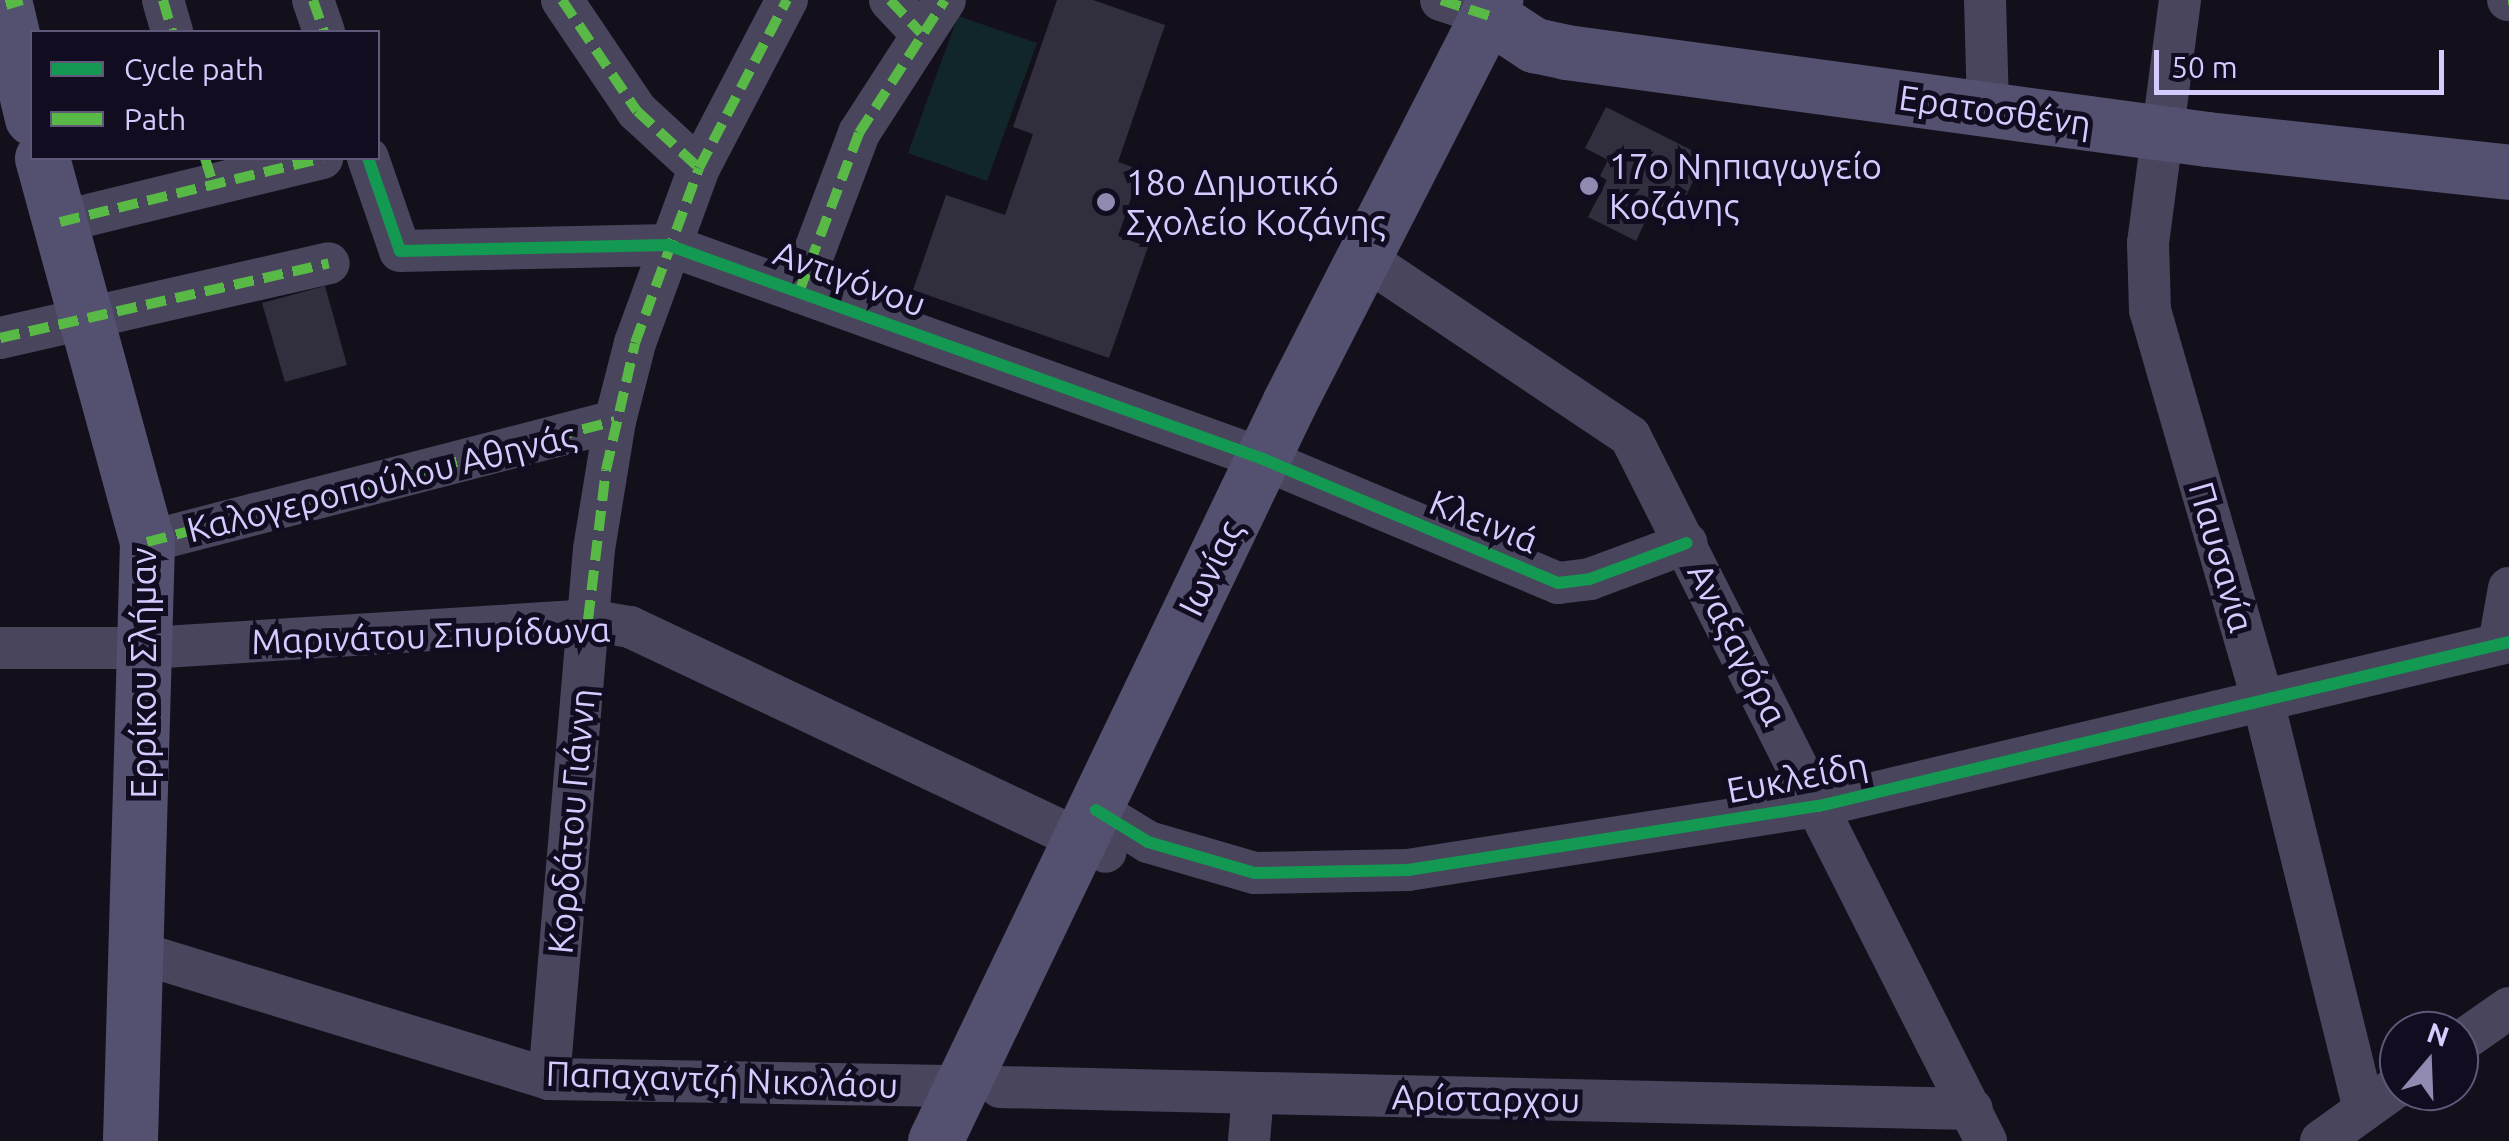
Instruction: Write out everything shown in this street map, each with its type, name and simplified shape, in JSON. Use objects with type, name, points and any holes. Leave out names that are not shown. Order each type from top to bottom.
[{"type":"street","points":[[163,0],[171,30]]},
{"type":"street","points":[[562,0],[637,111],[699,168]]},
{"type":"street","name":"Κορδάτου Γιάννη","points":[[549,1079],[588,620],[615,422],[668,245],[699,168],[787,0]]},
{"type":"street","points":[[798,292],[860,133],[933,16],[890,0]]},
{"type":"street","points":[[1985,0],[1988,109]]},
{"type":"street","name":"Παυσανία","points":[[2180,0],[2148,243],[2150,310],[2262,697],[2364,1109]]},
{"type":"street","points":[[8,3],[30,108]]},
{"type":"street","name":"Ερατοσθένη","points":[[1495,10],[1566,52],[2165,134],[2509,172]]},
{"type":"street","name":"Ιωνίας","points":[[935,1141],[981,1087],[1279,466],[1380,268],[1495,10]]},
{"type":"street","name":"Ερρίκου Σλήμαν","points":[[43,160],[147,542],[140,952],[130,1141]]},
{"type":"street","points":[[60,222],[209,171],[305,160]]},
{"type":"street","name":"Αντιγόνου","points":[[369,160],[400,251],[668,245],[1279,466]]},
{"type":"street","points":[[0,338],[329,263]]},
{"type":"street","name":"Αναξαγόρα","points":[[1380,268],[1630,436],[1979,1125]]},
{"type":"street","name":"Καλογεροπούλου Αθηνάς","points":[[147,542],[615,422]]},
{"type":"street","name":"Κλεινιά","points":[[1279,466],[1558,583],[1590,579],[1687,543]]},
{"type":"street","points":[[2504,643],[2509,588]]},
{"type":"street","name":"Μαρινάτου Σπυρίδωνα","points":[[0,648],[148,648],[588,620],[630,627],[1103,833]]},
{"type":"street","name":"Ευκλείδη","points":[[1103,833],[1255,872],[1323,875],[1496,859],[1819,806],[2262,697],[2504,643]]},
{"type":"street","name":"Παπαχαντζή Νικολάου","points":[[140,952],[549,1079],[981,1087]]},
{"type":"street","points":[[2479,1029],[2509,1008]]},
{"type":"street","name":"Ιωνίας","points":[[973,1141],[981,1087]]},
{"type":"street","name":"Αρίσταρχου","points":[[981,1087],[1253,1093],[1979,1125]]},
{"type":"street","points":[[1249,1141],[1253,1093]]},
{"type":"street","points":[[2321,1141],[2379,1099]]},
{"type":"green space","points":[[958,16],[1037,43],[987,181],[908,153]]},
{"type":"building","points":[[1057,0],[1093,0],[1165,25],[1118,162],[1141,170],[1118,236],[1148,247],[1109,358],[913,290],[946,195],[1005,215],[1033,134],[1013,127]]},
{"type":"building","points":[[1606,107],[1705,157],[1677,214],[1654,203],[1636,241],[1588,217],[1607,180],[1600,176],[1608,160],[1585,148]]},
{"type":"building","points":[[325,286],[347,365],[285,382],[262,303]]},
{"type":"marked path","points":[[6,5],[22,0]]},
{"type":"marked path","points":[[163,0],[171,30]]},
{"type":"marked path","points":[[313,0],[323,30]]},
{"type":"marked path","points":[[562,0],[637,111],[699,168]]},
{"type":"marked path","points":[[588,620],[606,470],[635,343],[699,168],[787,0]]},
{"type":"marked path","points":[[890,0],[921,33]]},
{"type":"marked path","points":[[799,292],[859,133],[945,0]]},
{"type":"marked path","points":[[1441,0],[1490,16]]},
{"type":"marked path","points":[[206,160],[213,184]]},
{"type":"marked path","points":[[60,222],[314,160]]},
{"type":"marked path","points":[[0,338],[329,263]]},
{"type":"marked path","points":[[147,542],[615,421]]},
{"type":"cycle path","points":[[369,160],[400,251],[668,245],[1263,459],[1558,583],[1590,579],[1687,543]]},
{"type":"cycle path","points":[[1096,810],[1148,842],[1255,873],[1408,870],[1819,806],[2509,642]]},
{"type":"place","name":"17ο Νηπιαγωγείο Κοζάνης","points":[[1589,186]]},
{"type":"place","name":"18ο Δημοτικό Σχολείο Κοζάνης","points":[[1106,202]]}]
